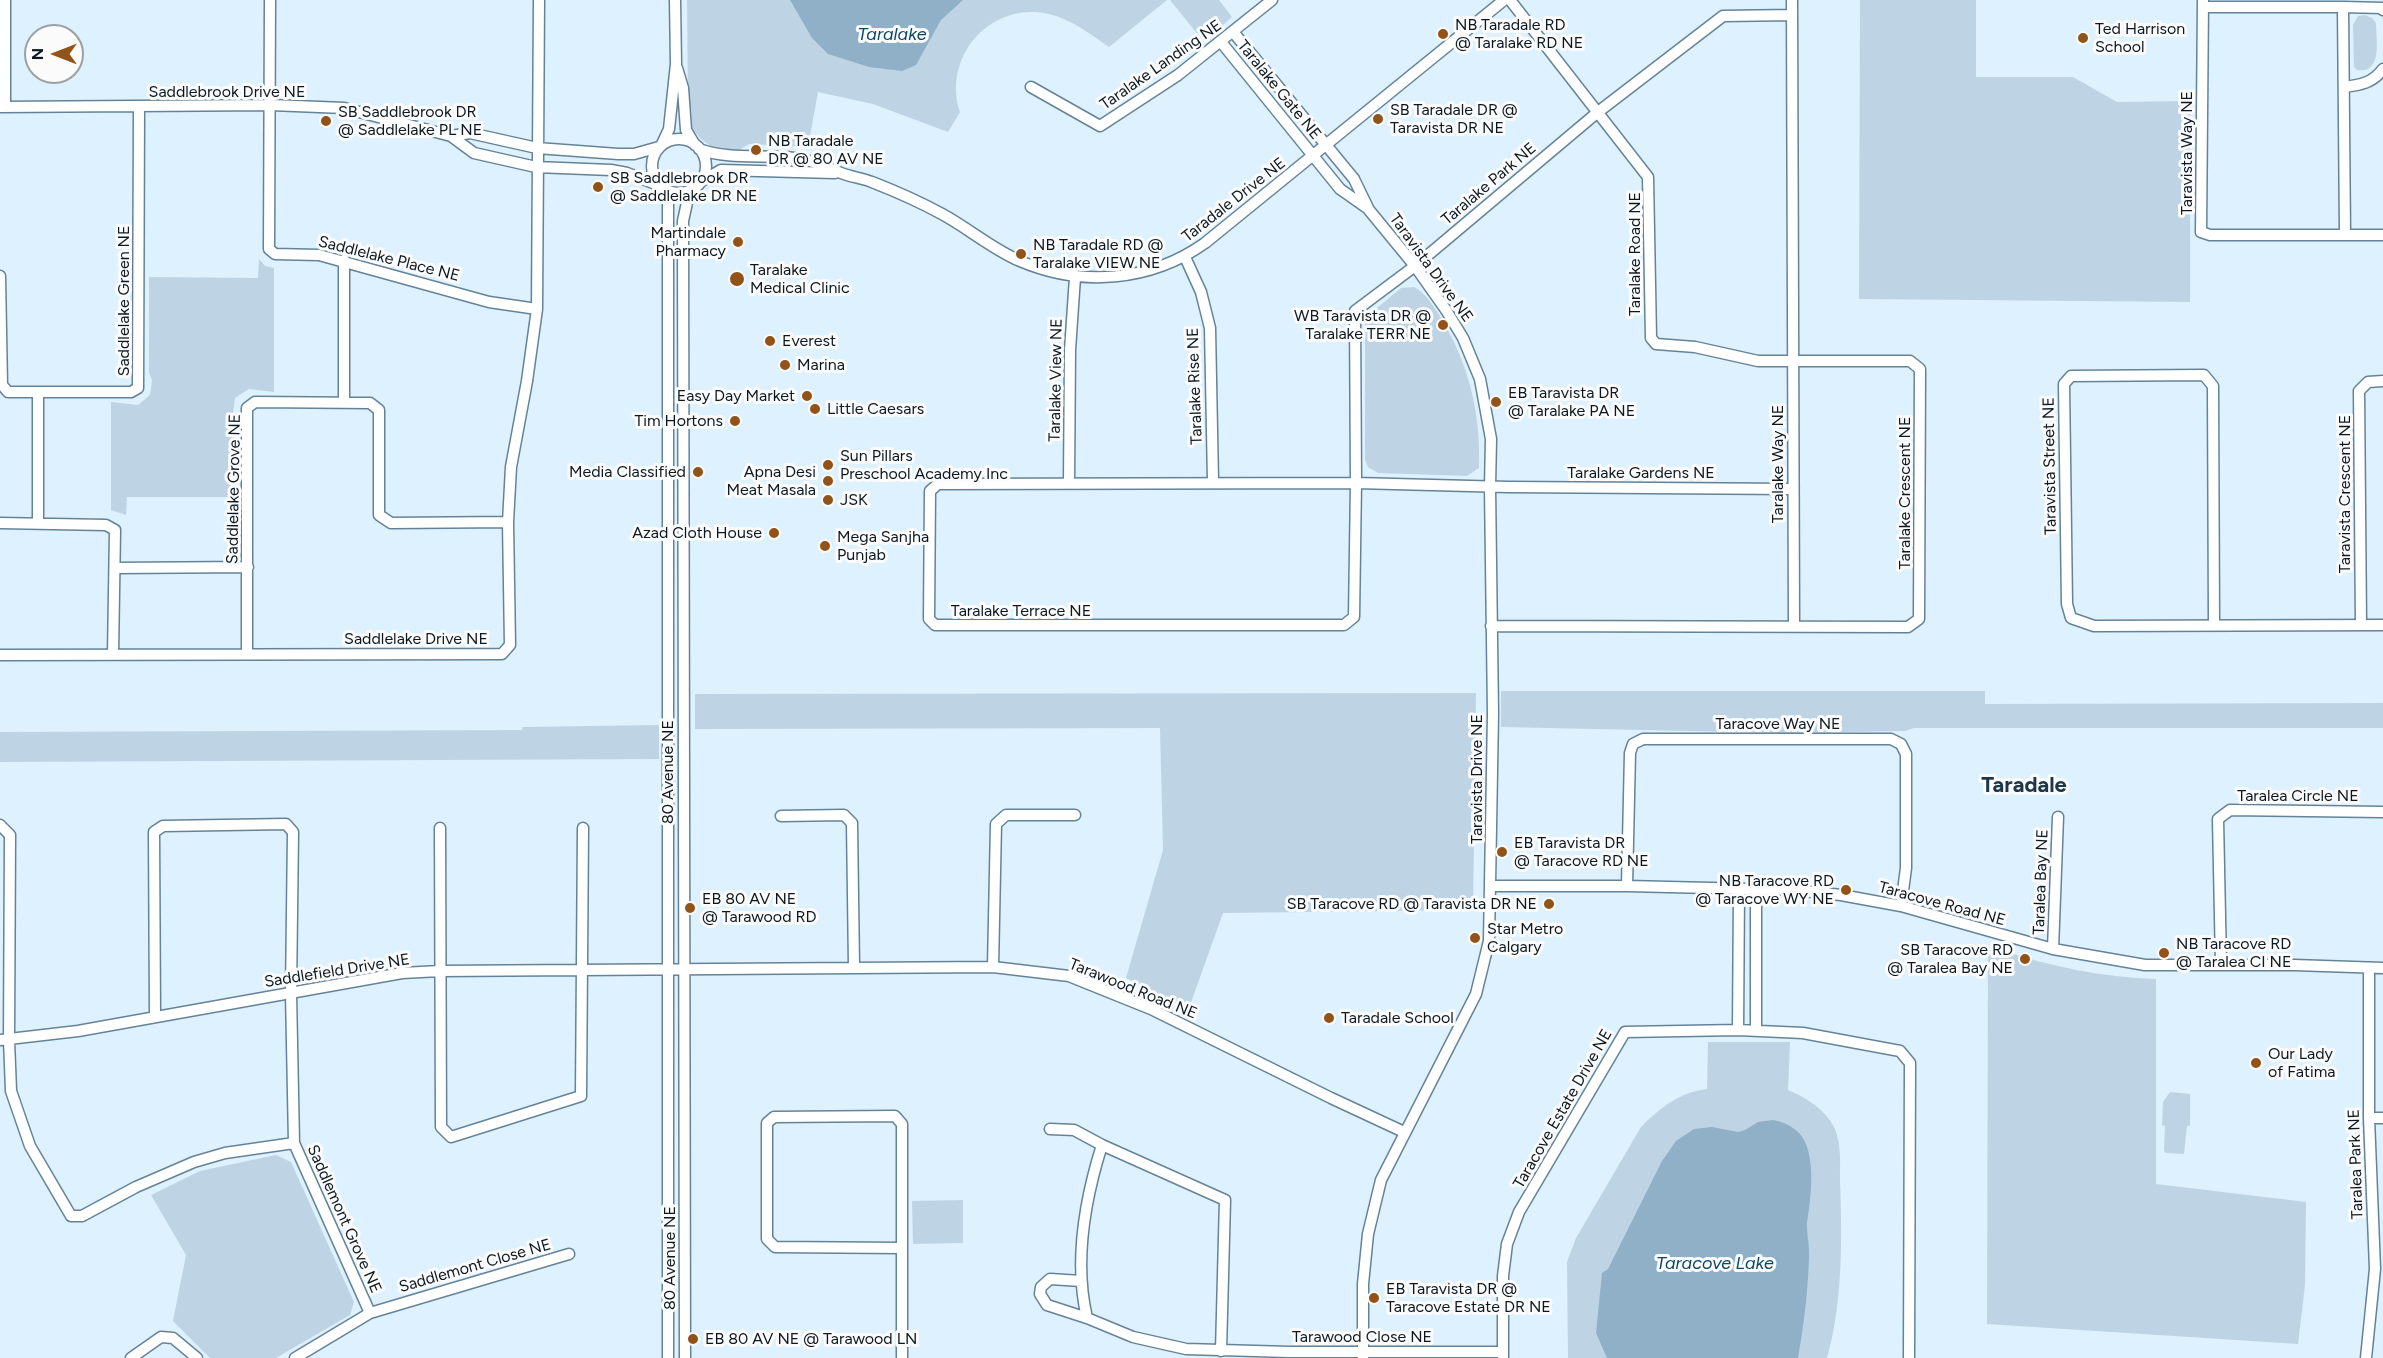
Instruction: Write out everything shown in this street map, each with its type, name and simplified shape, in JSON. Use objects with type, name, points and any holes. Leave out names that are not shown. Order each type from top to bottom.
[{"type":"street","points":[[3,107],[5,0]]},
{"type":"street","points":[[270,0],[271,105]]},
{"type":"street","name":"Saddlelake Drive NE","points":[[0,655],[502,654],[510,645],[508,522],[511,467],[528,381],[537,309],[538,0]]},
{"type":"street","points":[[675,0],[676,64],[669,129],[652,162],[652,172],[663,187],[680,193],[697,185],[704,174],[705,161],[686,130],[683,88],[676,64]]},
{"type":"street","name":"Taralake Landing NE","points":[[1031,87],[1100,126],[1178,75],[1234,33],[1272,0]]},
{"type":"street","name":"Taradale Drive NE","points":[[697,147],[721,155],[805,161],[870,182],[942,214],[1018,260],[1058,274],[1075,277],[1106,277],[1134,273],[1185,257],[1314,156],[1504,0]]},
{"type":"street","name":"Taralake Road NE","points":[[1509,0],[1648,177],[1651,338],[1656,344],[1695,347],[1758,361],[1792,360]]},
{"type":"street","name":"Taralake Way NE","points":[[1792,0],[1794,625]]},
{"type":"street","points":[[2203,4],[2382,8],[2383,10]]},
{"type":"street","name":"Taravista Way NE","points":[[2203,4],[2201,232],[2210,235],[2383,235]]},
{"type":"street","points":[[2343,7],[2345,235]]},
{"type":"street","name":"Taralake Park NE","points":[[1356,483],[1355,311],[1415,266],[1598,112],[1723,16],[1792,15]]},
{"type":"street","name":"Taralake Gate NE","points":[[1234,33],[1327,145]]},
{"type":"street","name":"Taralake Gate NE","points":[[1221,42],[1314,156]]},
{"type":"street","points":[[2344,87],[2363,85],[2377,77],[2383,69]]},
{"type":"street","name":"Saddlebrook Drive NE","points":[[3,107],[139,108],[271,105],[344,108],[451,136],[474,153],[536,167],[611,170],[627,173],[663,187]]},
{"type":"street","name":"Saddlelake Place NE","points":[[271,105],[269,249],[275,254],[311,254],[344,260],[489,302],[537,309]]},
{"type":"street","name":"Saddlelake Green NE","points":[[0,276],[2,385],[8,392],[130,392],[138,388],[139,108]]},
{"type":"street","name":"Saddlebrook Drive NE","points":[[451,136],[470,133],[537,148],[634,154],[661,146]]},
{"type":"street","points":[[661,146],[674,139],[683,139],[697,147]]},
{"type":"street","name":"Taravista Drive NE","points":[[1327,145],[1354,179],[1370,210],[1415,266],[1463,338],[1480,379],[1491,439],[1489,941],[1476,994],[1441,1066],[1404,1132],[1382,1180],[1368,1234],[1363,1284],[1363,1355]]},
{"type":"street","name":"Taravista Drive NE","points":[[1314,156],[1340,189],[1370,210]]},
{"type":"street","name":"Taradale Drive NE","points":[[697,185],[721,170],[841,173]]},
{"type":"street","name":"80 Avenue NE","points":[[686,1358],[683,969],[683,221],[688,198],[697,185]]},
{"type":"street","name":"80 Avenue NE","points":[[663,187],[668,199],[666,969],[668,1358]]},
{"type":"street","name":"Taralake Rise NE","points":[[1185,257],[1201,291],[1210,328],[1213,482]]},
{"type":"street","points":[[344,260],[344,403]]},
{"type":"street","name":"Taralake View NE","points":[[1069,483],[1070,350],[1075,277]]},
{"type":"street","name":"Taralake Crescent NE","points":[[1792,360],[1910,361],[1920,369],[1919,619],[1908,627],[1794,625]]},
{"type":"street","name":"Taravista Street NE","points":[[2214,625],[2213,386],[2204,375],[2071,376],[2064,384],[2067,604],[2072,618],[2094,626],[2383,625]]},
{"type":"street","name":"Taravista Crescent NE","points":[[2361,625],[2359,391],[2368,382],[2383,381]]},
{"type":"street","points":[[38,392],[38,524]]},
{"type":"street","name":"Saddlelake Grove NE","points":[[247,653],[248,408],[255,402],[370,403],[379,410],[379,515],[391,523],[508,522]]},
{"type":"street","name":"Taralake Terrace NE","points":[[1356,483],[1354,617],[1344,625],[935,625],[929,619],[930,491],[938,484],[1213,482],[1356,483],[1490,487]]},
{"type":"street","name":"Taralake Gardens NE","points":[[1490,487],[1792,489]]},
{"type":"street","points":[[0,523],[106,525],[115,530],[113,655]]},
{"type":"street","points":[[115,567],[248,567]]},
{"type":"street","points":[[1491,626],[1715,628],[1794,625]]},
{"type":"street","name":"Taracove Way NE","points":[[1627,886],[1630,753],[1633,744],[1656,739],[1892,739],[1901,744],[1906,754],[1906,868],[1901,906]]},
{"type":"street","name":"Taralea Circle NE","points":[[2221,965],[2218,819],[2230,810],[2383,812]]},
{"type":"street","points":[[781,816],[844,815],[852,823],[854,967]]},
{"type":"street","points":[[993,967],[996,824],[1006,815],[1075,815]]},
{"type":"street","name":"Taralea Bay NE","points":[[2053,949],[2058,817]]},
{"type":"street","name":"Saddlemont Grove NE","points":[[155,1017],[154,832],[163,826],[286,824],[293,832],[291,993],[294,1143],[370,1313]]},
{"type":"street","points":[[0,825],[10,835],[4,1040],[11,1090],[30,1146],[71,1216],[82,1216],[136,1187],[194,1162],[225,1153],[294,1143]]},
{"type":"street","points":[[440,828],[441,1126],[451,1137],[581,1095],[582,828]]},
{"type":"street","name":"Taracove Road NE","points":[[1491,886],[1794,890],[1841,895],[1901,906],[2053,949],[2145,965],[2383,968]]},
{"type":"street","points":[[1738,1030],[1739,889]]},
{"type":"street","points":[[1756,890],[1756,1031]]},
{"type":"street","name":"Tarawood Road NE","points":[[683,969],[993,967],[1069,976],[1140,1005],[1404,1132]]},
{"type":"street","name":"Taralea Park NE","points":[[2366,1358],[2379,1269],[2369,1118],[2369,968]]},
{"type":"street","name":"Saddlefield Drive NE","points":[[4,1040],[78,1031],[402,973],[440,970],[683,969]]},
{"type":"street","name":"Taracove Estate Drive NE","points":[[1503,1355],[1503,1276],[1507,1244],[1519,1212],[1625,1032],[1738,1030],[1814,1035],[1883,1047],[1900,1051],[1910,1063],[1909,1358]]},
{"type":"street","points":[[902,1248],[775,1247],[767,1239],[767,1123],[774,1117],[895,1116],[902,1124],[902,1248],[902,1358]]},
{"type":"street","points":[[2369,1118],[2383,1118]]},
{"type":"street","points":[[1050,1129],[1074,1130],[1102,1145],[1225,1200],[1221,1351]]},
{"type":"street","points":[[1087,1318],[1081,1281],[1086,1214],[1102,1145]]},
{"type":"street","name":"Saddlemont Close NE","points":[[295,1358],[370,1313],[569,1254]]},
{"type":"street","name":"Tarawood Close NE","points":[[1081,1281],[1050,1279],[1041,1287],[1040,1294],[1047,1305],[1087,1318],[1132,1337],[1186,1349],[1363,1355],[1503,1355]]},
{"type":"street","points":[[131,1358],[161,1337],[173,1338],[197,1358]]},
{"type":"shaded area","points":[[687,0],[1167,0],[1109,47],[1073,23],[1049,14],[1027,12],[1008,16],[990,25],[965,53],[958,72],[956,91],[960,112],[948,132],[873,104],[818,92],[808,147],[749,144],[739,150],[730,151],[712,147],[691,127],[688,104]]},
{"type":"shaded area","points":[[1170,0],[1219,0],[1232,17],[1204,42]]},
{"type":"shaded area","points":[[1860,0],[1976,0],[1976,77],[2073,77],[2117,102],[2190,101],[2190,302],[1859,299]]},
{"type":"shaded area","points":[[2365,15],[2376,23],[2376,54],[2371,67],[2357,70],[2354,67],[2353,25],[2358,16]]},
{"type":"shaded area","points":[[259,259],[265,266],[274,268],[274,392],[249,389],[235,398],[233,413],[236,419],[236,497],[127,497],[126,515],[111,510],[111,402],[138,405],[150,395],[152,380],[149,373],[149,277],[258,278]]},
{"type":"shaded area","points":[[1414,287],[1433,305],[1441,318],[1466,372],[1475,409],[1479,448],[1479,468],[1467,476],[1378,473],[1368,467],[1365,460],[1365,322],[1371,313],[1401,288]]},
{"type":"shaded area","points":[[1501,691],[1985,691],[1985,704],[2383,703],[2383,728],[1914,728],[1905,731],[1783,733],[1501,727]]},
{"type":"shaded area","points":[[1476,693],[1473,910],[1223,913],[1189,1008],[1126,978],[1163,850],[1160,728],[695,729],[695,694]]},
{"type":"shaded area","points":[[659,725],[659,759],[0,762],[0,732],[522,730],[523,727]]},
{"type":"shaded area","points":[[2001,950],[2077,970],[2156,979],[2156,1184],[2306,1202],[2305,1285],[2298,1344],[1987,1324],[1988,951]]},
{"type":"shaded area","name":"Taracove Lake","points":[[1708,1042],[1790,1042],[1788,1090],[1817,1107],[1835,1128],[1840,1158],[1840,1270],[1836,1314],[1827,1358],[1568,1358],[1567,1262],[1576,1238],[1641,1127],[1679,1097],[1707,1089]]},
{"type":"shaded area","points":[[2170,1092],[2190,1094],[2190,1126],[2187,1126],[2184,1154],[2164,1151],[2163,1102]]},
{"type":"shaded area","points":[[276,1155],[291,1162],[354,1302],[350,1315],[276,1358],[210,1358],[173,1321],[186,1255],[151,1195],[200,1171]]},
{"type":"shaded area","points":[[963,1200],[963,1243],[913,1244],[912,1201]]},
{"type":"water","name":"Taralake","points":[[790,0],[963,0],[941,20],[916,65],[902,71],[869,67],[828,54],[812,38]]},
{"type":"water","name":"Taracove Lake","points":[[1773,1120],[1784,1123],[1802,1136],[1811,1164],[1807,1226],[1808,1282],[1798,1358],[1607,1358],[1596,1333],[1602,1273],[1608,1269],[1662,1161],[1676,1141],[1694,1129],[1712,1127],[1738,1132],[1758,1122]]},
{"type":"place","name":"NB Taradale RD @ Taralake RD NE","points":[[1443,34]]},
{"type":"place","name":"Ted Harrison School","points":[[2083,38]]},
{"type":"place","name":"SB Taradale DR @ Taravista DR NE","points":[[1378,119]]},
{"type":"place","name":"SB Saddlebrook DR @ Saddlelake PL NE","points":[[326,121]]},
{"type":"place","name":"NB Taradale DR @ 80 AV NE","points":[[756,150]]},
{"type":"place","name":"SB Saddlebrook DR @ Saddlelake DR NE","points":[[598,187]]},
{"type":"place","name":"Martindale Pharmacy","points":[[738,242]]},
{"type":"place","name":"NB Taradale RD @ Taralake VIEW NE","points":[[1021,254]]},
{"type":"place","name":"Taralake Medical Clinic","points":[[737,279]]},
{"type":"place","name":"WB Taravista DR @ Taralake TERR NE","points":[[1443,325]]},
{"type":"place","name":"Everest","points":[[770,341]]},
{"type":"place","name":"Marina","points":[[785,365]]},
{"type":"place","name":"Easy Day Market","points":[[807,396]]},
{"type":"place","name":"EB Taravista DR @ Taralake PA NE","points":[[1496,402]]},
{"type":"place","name":"Little Caesars","points":[[815,409]]},
{"type":"place","name":"Tim Hortons","points":[[735,421]]},
{"type":"place","name":"Sun Pillars Preschool Academy Inc","points":[[828,465]]},
{"type":"place","name":"Media Classified","points":[[698,472]]},
{"type":"place","name":"Apna Desi Meat Masala","points":[[828,481]]},
{"type":"place","name":"JSK","points":[[828,500]]},
{"type":"place","name":"Azad Cloth House","points":[[774,533]]},
{"type":"place","name":"Mega Sanjha Punjab","points":[[825,546]]},
{"type":"place","name":"EB Taravista DR @ Taracove RD NE","points":[[1502,852]]},
{"type":"place","name":"NB Taracove RD @ Taracove WY NE","points":[[1846,890]]},
{"type":"place","name":"SB Taracove RD @ Taravista DR NE","points":[[1549,904]]},
{"type":"place","name":"EB 80 AV NE @ Tarawood RD","points":[[690,908]]},
{"type":"place","name":"Star Metro Calgary","points":[[1475,938]]},
{"type":"place","name":"NB Taracove RD @ Taralea CI NE","points":[[2164,953]]},
{"type":"place","name":"SB Taracove RD @ Taralea Bay NE","points":[[2025,959]]},
{"type":"place","name":"Taradale School","points":[[1329,1018]]},
{"type":"place","name":"Our Lady of Fatima","points":[[2256,1063]]},
{"type":"place","name":"EB Taravista DR @ Taracove Estate DR NE","points":[[1374,1298]]},
{"type":"place","name":"EB 80 AV NE @ Tarawood LN","points":[[693,1339]]},
{"type":"district","name":"Taradale","points":[[2024,786]]}]
